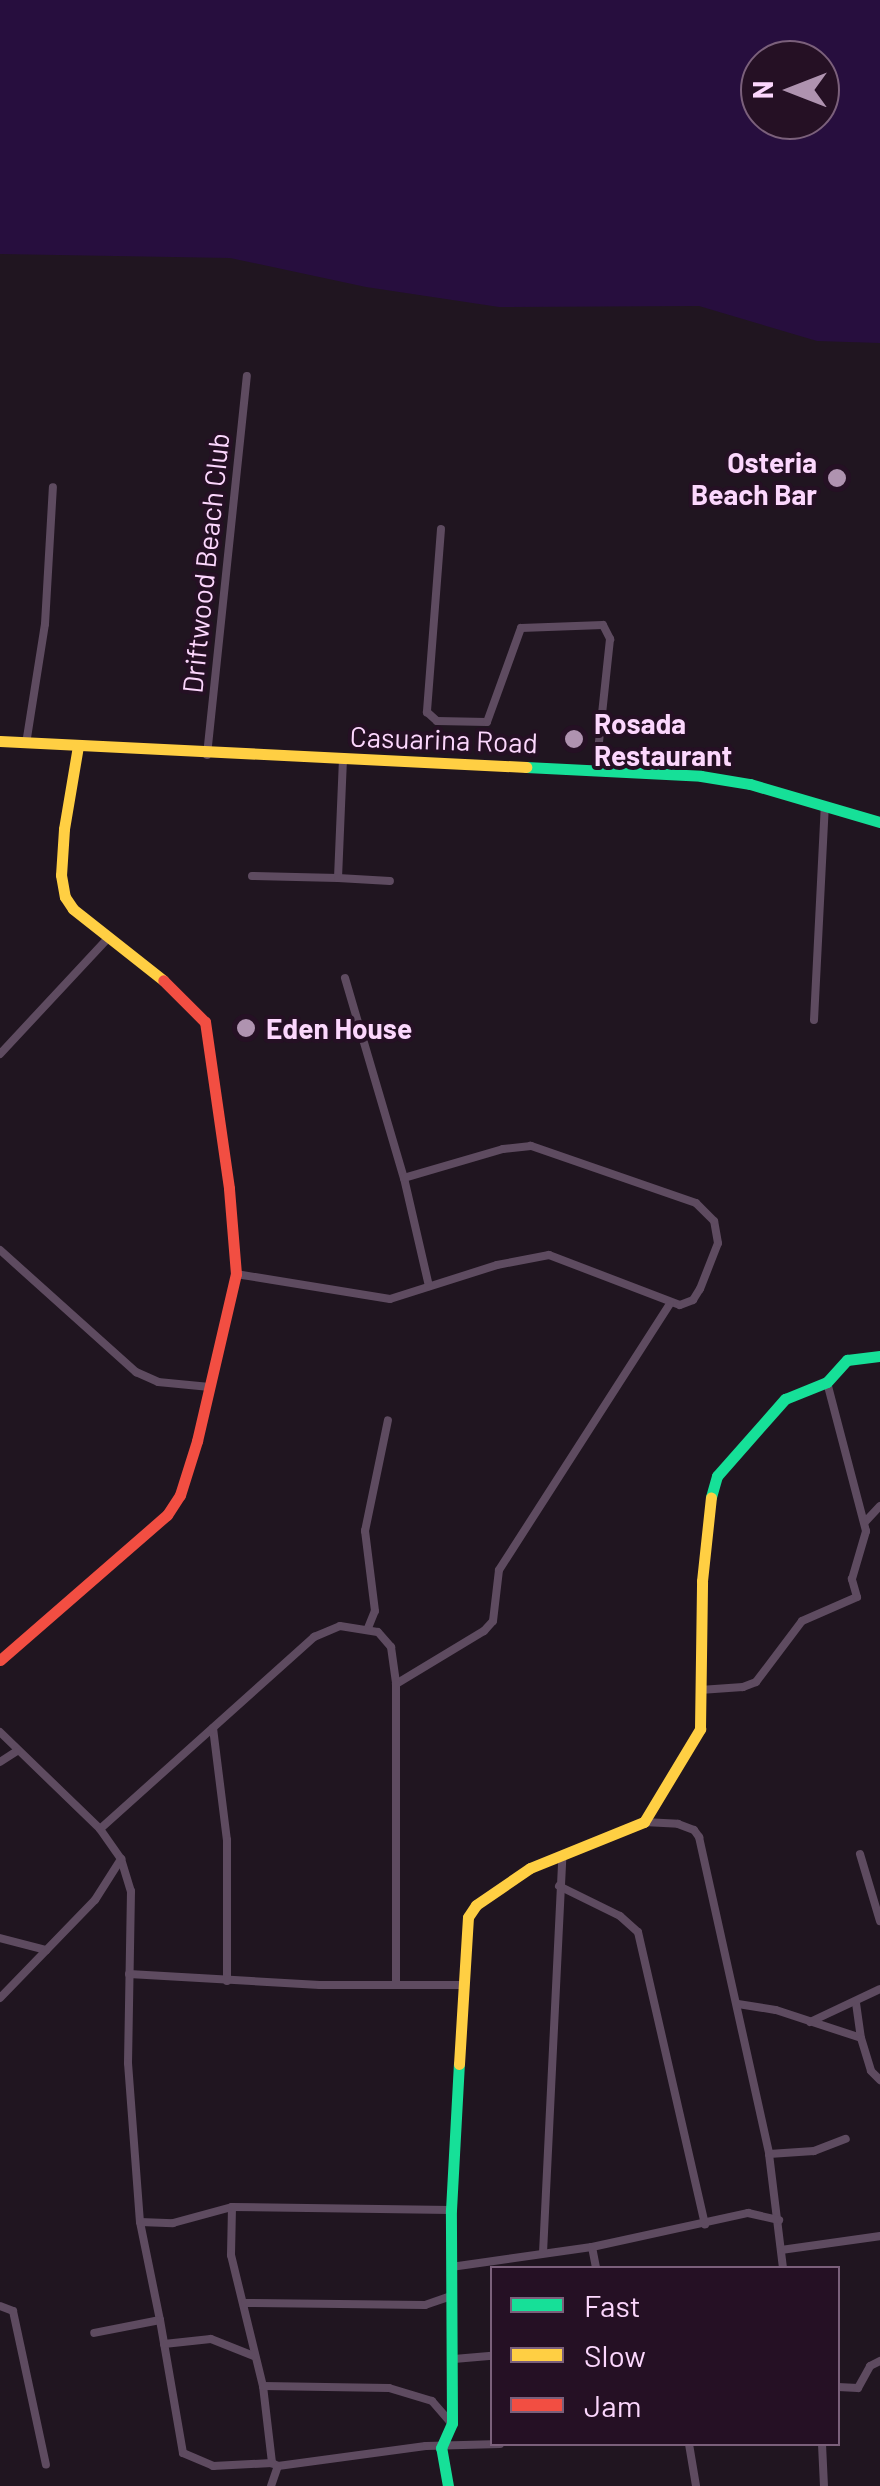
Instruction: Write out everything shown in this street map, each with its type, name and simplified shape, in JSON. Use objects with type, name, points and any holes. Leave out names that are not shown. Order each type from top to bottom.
[{"type":"street","name":"Driftwood Beach Club","points":[[207,754],[247,376]]},
{"type":"street","points":[[26,744],[46,610],[53,486]]},
{"type":"street","points":[[441,529],[424,705],[431,718],[473,725],[486,722],[521,628],[596,623],[606,628],[610,639],[596,770]]},
{"type":"street","name":"Casuarina Road","points":[[0,742],[723,779],[880,822]]},
{"type":"street","points":[[0,1660],[167,1514],[186,1481],[236,1274],[229,1188],[205,1022],[184,997],[74,909],[62,888],[64,828],[78,746]]},
{"type":"street","points":[[338,878],[344,760]]},
{"type":"street","points":[[814,1020],[826,806]]},
{"type":"street","points":[[252,876],[390,881]]},
{"type":"street","points":[[0,1054],[109,937]]},
{"type":"street","points":[[345,978],[404,1178],[428,1286]]},
{"type":"street","points":[[236,1274],[385,1299],[549,1254],[670,1304],[693,1300],[718,1243],[714,1221],[696,1203],[532,1146],[504,1148],[404,1178]]},
{"type":"street","points":[[0,1250],[136,1372],[158,1382],[210,1388]]},
{"type":"street","points":[[396,1684],[484,1632],[493,1621],[499,1570],[670,1304]]},
{"type":"street","points":[[644,1822],[691,1751],[702,1718],[702,1580],[710,1501],[717,1476],[785,1399],[827,1382],[847,1360],[880,1356]]},
{"type":"street","points":[[700,1690],[743,1687],[756,1682],[802,1621],[856,1597],[852,1580],[867,1539],[865,1522],[827,1382]]},
{"type":"street","points":[[368,1628],[374,1597],[365,1531],[388,1420]]},
{"type":"street","points":[[865,1522],[880,1506]]},
{"type":"street","points":[[100,1829],[314,1637],[340,1626],[368,1628],[391,1646],[396,1684],[396,1984]]},
{"type":"street","points":[[213,1728],[226,1840],[227,1981]]},
{"type":"street","points":[[0,1732],[100,1829],[121,1859],[131,1891],[128,2063],[140,2222],[180,2444],[187,2458],[213,2466],[275,2465],[426,2446],[490,2445]]},
{"type":"street","points":[[0,1762],[17,1751]]},
{"type":"street","points":[[448,2486],[442,2448],[452,2424],[451,2210],[471,1911],[530,1868],[562,1859],[644,1822],[678,1824],[694,1830],[699,1837],[770,2154],[783,2266]]},
{"type":"street","points":[[860,1854],[880,1921]]},
{"type":"street","points":[[0,1998],[95,1900],[121,1859]]},
{"type":"street","points":[[542,2253],[562,1859]]},
{"type":"street","points":[[558,1886],[620,1916],[638,1932],[705,2224]]},
{"type":"street","points":[[0,1938],[46,1950]]},
{"type":"street","points":[[129,1974],[227,1981],[464,1984]]},
{"type":"street","points":[[810,2022],[880,1989]]},
{"type":"street","points":[[856,2003],[860,2038],[871,2071],[880,2080]]},
{"type":"street","points":[[738,2004],[860,2038]]},
{"type":"street","points":[[770,2154],[814,2150],[846,2138]]},
{"type":"street","points":[[140,2222],[173,2223],[232,2207],[451,2210]]},
{"type":"street","points":[[232,2207],[231,2256],[263,2386],[275,2465],[272,2486]]},
{"type":"street","points":[[451,2267],[592,2247],[748,2213],[778,2220]]},
{"type":"street","points":[[781,2250],[880,2236]]},
{"type":"street","points":[[592,2247],[596,2266]]},
{"type":"street","points":[[245,2303],[410,2305],[450,2296]]},
{"type":"street","points":[[0,2306],[13,2311],[46,2465]]},
{"type":"street","points":[[94,2333],[160,2320]]},
{"type":"street","points":[[164,2344],[211,2339],[254,2356]]},
{"type":"street","points":[[454,2359],[490,2356]]},
{"type":"street","points":[[840,2387],[858,2388],[870,2366],[880,2362]]},
{"type":"street","points":[[263,2386],[389,2388],[432,2401],[452,2424]]},
{"type":"street","points":[[689,2446],[696,2486]]},
{"type":"street","points":[[822,2446],[824,2486]]},
{"type":"shaded area","points":[[0,0],[880,0],[880,343],[817,341],[699,306],[499,307],[366,287],[230,258],[0,254]]},
{"type":"traffic: fast","points":[[526,767],[701,776],[750,784],[880,822]]},
{"type":"traffic: fast","points":[[711,1497],[717,1476],[785,1399],[827,1382],[847,1360],[880,1356]]},
{"type":"traffic: fast","points":[[448,2486],[441,2448],[452,2423],[451,2210],[459,2064]]},
{"type":"traffic: slow","points":[[0,741],[526,767]]},
{"type":"traffic: slow","points":[[78,746],[64,829],[61,875],[65,897],[73,909],[163,980]]},
{"type":"traffic: slow","points":[[459,2064],[468,1917],[476,1905],[530,1868],[644,1822],[700,1729],[702,1581],[711,1497]]},
{"type":"traffic: jam","points":[[0,1660],[167,1515],[180,1495],[197,1441],[236,1274],[229,1188],[205,1022],[163,980]]},
{"type":"place","name":"Osteria Beach Bar","points":[[837,478]]},
{"type":"place","name":"Rosada Restaurant","points":[[574,739]]},
{"type":"place","name":"Eden House","points":[[246,1028]]}]
